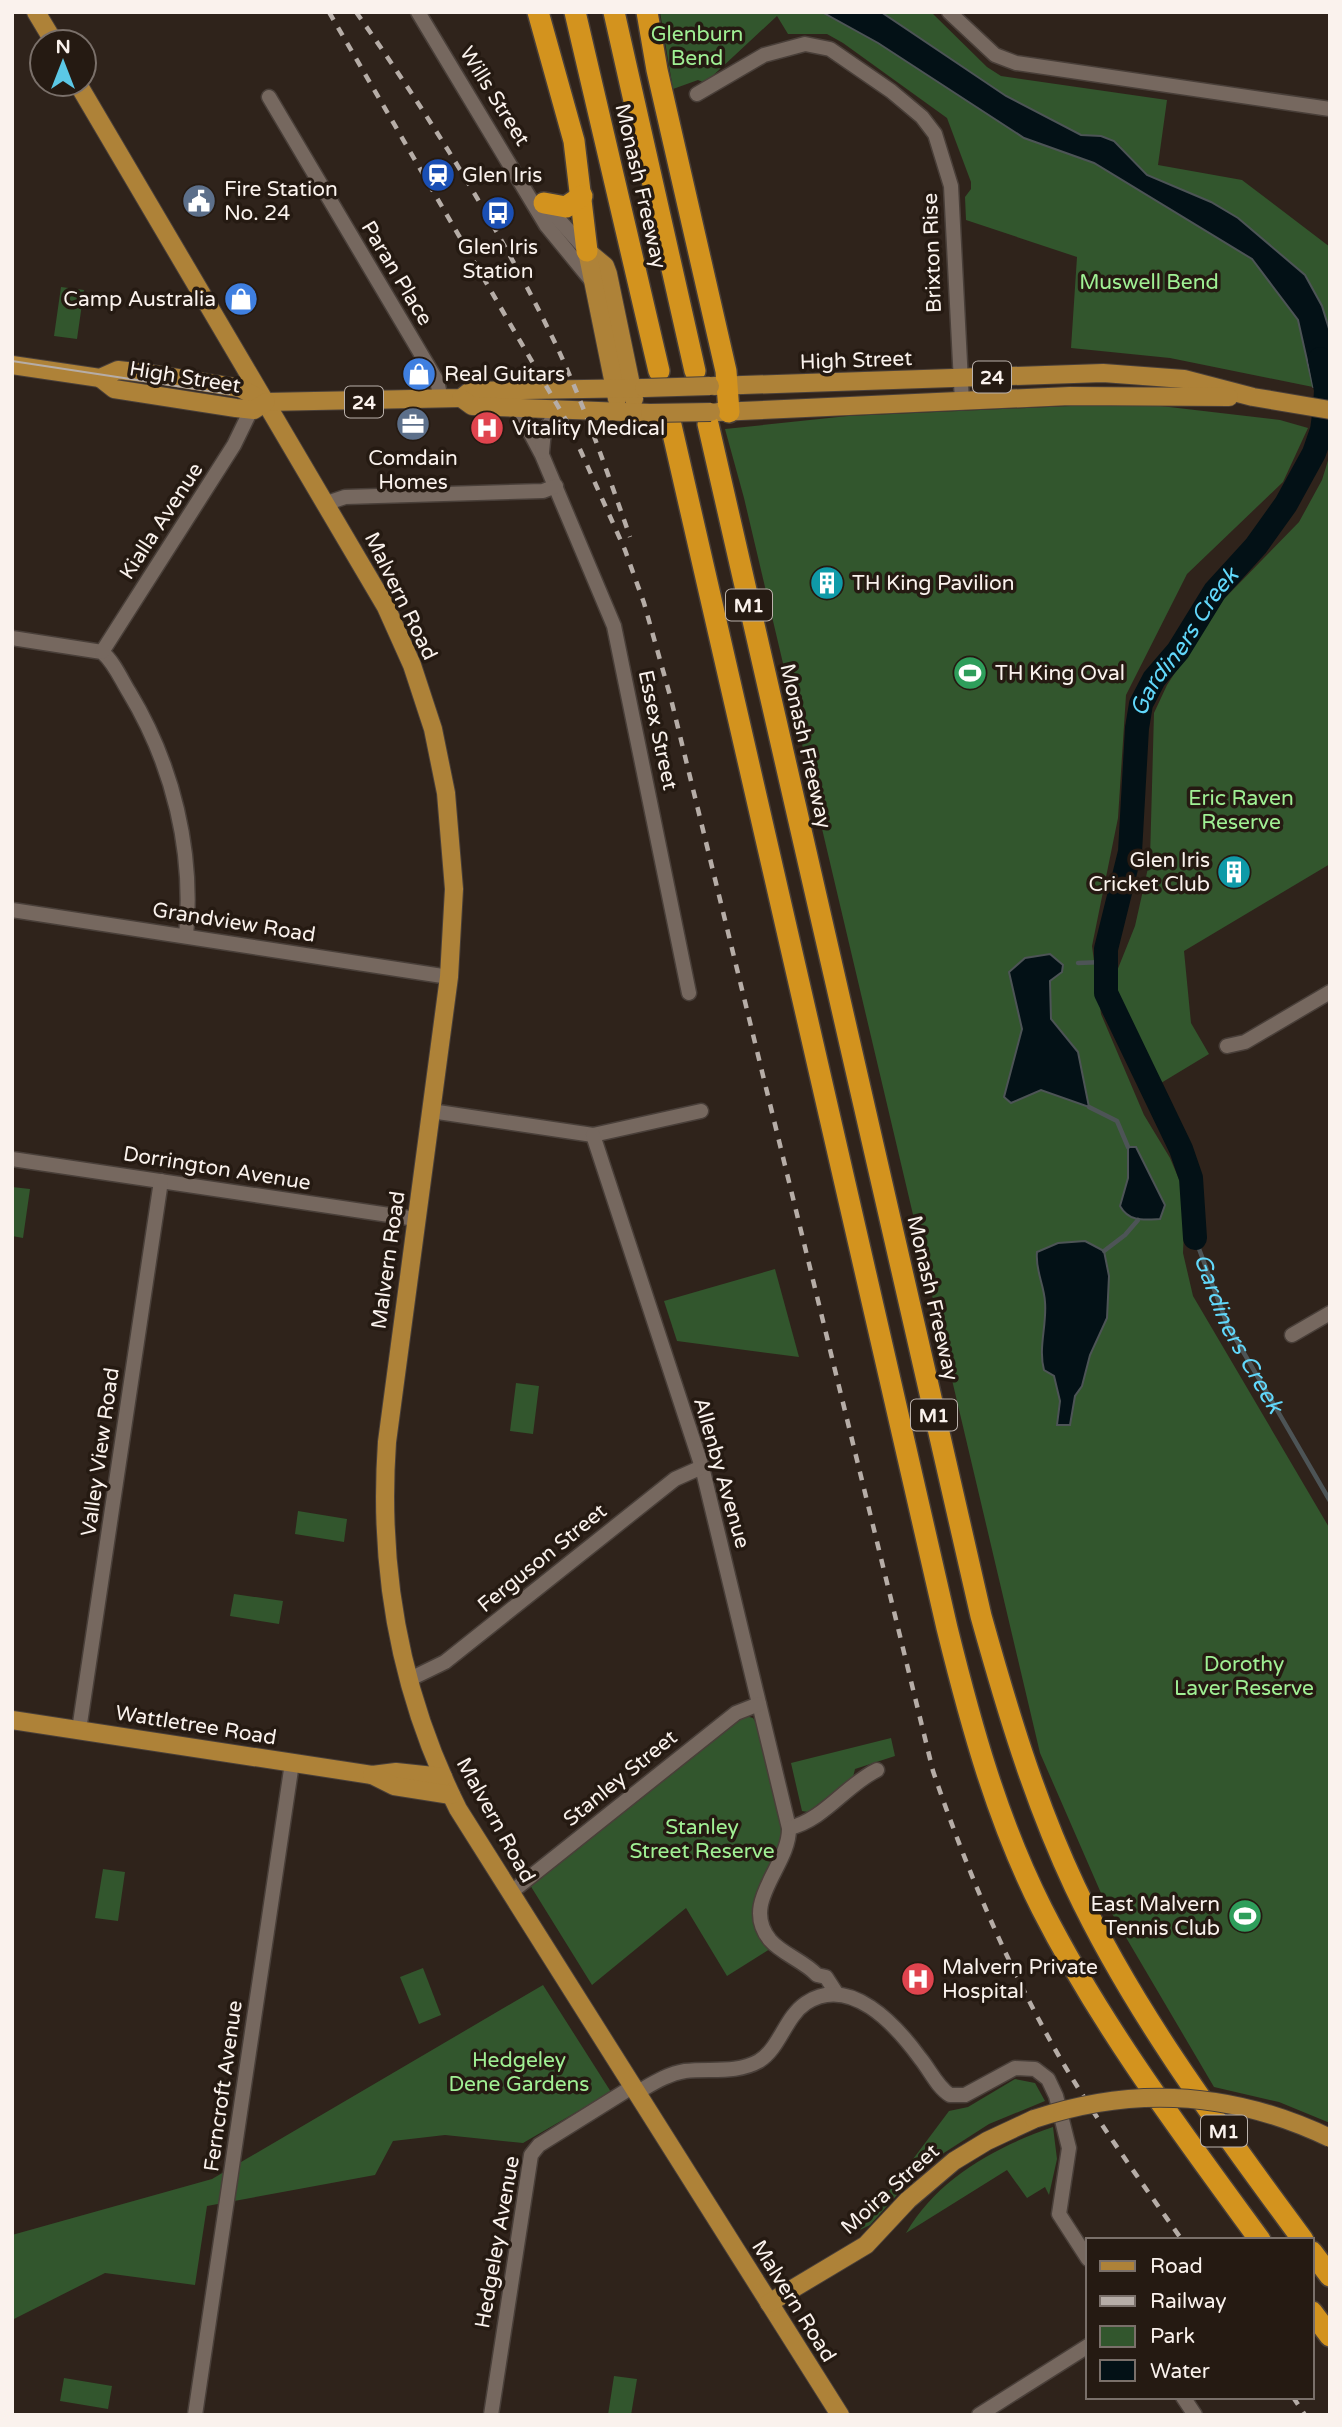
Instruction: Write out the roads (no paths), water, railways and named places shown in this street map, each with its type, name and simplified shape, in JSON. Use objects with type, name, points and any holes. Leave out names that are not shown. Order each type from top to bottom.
[{"type":"highway","points":[[538,12],[575,141],[587,251]]},
{"type":"highway","name":"Monash Freeway","points":[[575,12],[659,371]]},
{"type":"highway","name":"Monash Freeway","points":[[614,12],[695,371]]},
{"type":"highway","name":"Monash Freeway","points":[[648,12],[657,70],[723,386],[720,416],[981,1616],[1020,1751],[1063,1861],[1112,1959],[1209,2109],[1302,2238]]},
{"type":"highway","points":[[544,203],[566,207],[582,196]]},
{"type":"highway","name":"M1","points":[[671,425],[947,1629],[981,1755],[1028,1880],[1077,1975],[1118,2040],[1259,2238]]},
{"type":"highway","points":[[1314,2255],[1330,2276]]},
{"type":"highway","points":[[1314,2315],[1330,2336]]},
{"type":"main road","points":[[36,12],[46,28]]},
{"type":"main road","name":"Malvern Road","points":[[86,98],[259,406],[327,503],[401,638],[433,729],[446,793],[453,859],[454,919],[449,976],[387,1442],[384,1490],[388,1582],[408,1681],[451,1794],[510,1893],[841,2415]]},
{"type":"main road","name":"Wills Street","points":[[587,251],[614,388],[635,413]]},
{"type":"main road","name":"Wills Street","points":[[587,251],[602,263],[608,274],[639,388],[635,413]]},
{"type":"main road","name":"High Street","points":[[12,365],[100,378],[118,370],[240,388],[259,406],[461,398],[471,391],[1130,374],[1205,383],[1253,397],[1330,410]]},
{"type":"main road","name":"High Street","points":[[461,398],[472,406],[720,416],[1096,395],[1253,397]]},
{"type":"main road","name":"Wattletree Road","points":[[12,1720],[372,1775],[396,1772],[443,1777]]},
{"type":"main road","name":"Wattletree Road","points":[[372,1775],[394,1786],[451,1794]]},
{"type":"main road","name":"Moira Street","points":[[769,2303],[866,2245],[908,2200],[954,2161],[987,2141],[1034,2119],[1135,2096],[1185,2097],[1260,2111],[1330,2138]]},
{"type":"street","name":"Wills Street","points":[[418,12],[545,225],[591,280]]},
{"type":"street","points":[[949,12],[995,55],[1016,63],[1330,109]]},
{"type":"street","name":"Brixton Rise","points":[[697,94],[764,55],[805,44],[830,49],[916,110],[935,134],[951,186],[962,402]]},
{"type":"street","name":"Paran Place","points":[[269,97],[437,381],[441,399]]},
{"type":"street","name":"Wills Street","points":[[512,166],[587,251]]},
{"type":"street","name":"Kialla Avenue","points":[[102,652],[259,406]]},
{"type":"street","name":"Essex Street","points":[[516,406],[556,486],[614,626],[689,992]]},
{"type":"street","points":[[542,455],[544,431],[559,410]]},
{"type":"street","points":[[327,503],[345,497],[543,491],[556,486]]},
{"type":"street","points":[[12,638],[102,652],[139,710],[170,781],[187,864],[186,936]]},
{"type":"street","name":"Grandview Road","points":[[12,910],[449,976]]},
{"type":"street","points":[[1227,1046],[1245,1042],[1330,992]]},
{"type":"street","points":[[430,1111],[593,1135],[701,1111]]},
{"type":"street","name":"Allenby Avenue","points":[[593,1135],[702,1467],[789,1828],[788,1844],[762,1898],[762,1922],[771,1941],[817,1975],[826,1978],[837,1994]]},
{"type":"street","name":"Dorrington Avenue","points":[[12,1159],[416,1219]]},
{"type":"street","name":"Valley View Road","points":[[79,1730],[162,1181]]},
{"type":"street","points":[[1292,1335],[1330,1313]]},
{"type":"street","name":"Ferguson Street","points":[[408,1681],[445,1661],[675,1479],[702,1467]]},
{"type":"street","name":"Stanley Street","points":[[510,1893],[736,1713],[759,1704]]},
{"type":"street","name":"Ferncroft Avenue","points":[[195,2415],[292,1763]]},
{"type":"street","points":[[789,1828],[809,1821],[856,1782],[877,1770]]},
{"type":"street","points":[[817,1975],[813,1982],[813,1999],[837,1994],[858,1999],[894,2026],[950,2095],[965,2095],[1015,2068],[1031,2068],[1044,2075],[1056,2096],[1069,2144],[1059,2211],[1086,2256]]},
{"type":"street","name":"Hedgeley Avenue","points":[[491,2415],[531,2155],[539,2145],[634,2090],[675,2073],[733,2069],[759,2061],[799,2009],[813,1999]]},
{"type":"street","points":[[979,2415],[1086,2347]]},
{"type":"street","points":[[1184,2399],[1195,2415]]},
{"type":"water","points":[[822,12],[881,12],[1006,96],[1081,135],[1101,136],[1114,141],[1147,175],[1211,202],[1238,218],[1305,275],[1322,306],[1330,332],[1330,390],[1313,387],[1298,320],[1252,259],[1094,163],[1024,138],[878,43]]},
{"type":"water","points":[[1050,954],[1063,965],[1062,972],[1050,981],[1051,1019],[1078,1052],[1089,1107],[1041,1090],[1011,1103],[1004,1097],[1022,1029],[1009,972],[1025,958]]},
{"type":"water","points":[[1128,1147],[1136,1147],[1165,1205],[1160,1219],[1142,1220],[1132,1217],[1120,1206],[1128,1178]]},
{"type":"water","points":[[1085,1241],[1104,1251],[1109,1276],[1107,1318],[1090,1355],[1082,1386],[1075,1396],[1070,1425],[1057,1425],[1060,1401],[1054,1376],[1044,1370],[1042,1362],[1045,1302],[1037,1252],[1058,1243]]},
{"type":"waterway","name":"Gardiners Creek","points":[[1195,1238],[1191,1178],[1181,1149],[1106,993],[1106,949],[1130,852],[1137,728],[1141,704],[1154,679],[1178,651],[1215,591],[1256,546],[1286,504],[1314,453],[1322,430],[1325,408],[1326,390],[1320,359]]},
{"type":"waterway","points":[[1078,963],[1104,962]]},
{"type":"waterway","points":[[1089,1107],[1117,1121],[1128,1147]]},
{"type":"waterway","points":[[1104,1251],[1125,1235],[1138,1220]]},
{"type":"waterway","name":"Gardiners Creek","points":[[1195,1238],[1227,1324],[1330,1501]]},
{"type":"tram line","points":[[12,361],[229,394]]},
{"type":"railway","points":[[329,12],[570,427],[625,550],[644,603],[671,699],[933,1771],[990,1918],[1041,2024],[1089,2105],[1181,2238]]},
{"type":"railway","points":[[356,12],[464,176],[536,305],[578,395],[630,537]]},
{"type":"railway","points":[[1294,2399],[1305,2415]]},
{"type":"place","name":"Glen Iris","points":[[438,175]]},
{"type":"place","name":"Fire Station No. 24","points":[[199,201]]},
{"type":"place","name":"Glen Iris Station","points":[[498,213]]},
{"type":"place","name":"Camp Australia","points":[[241,299]]},
{"type":"place","name":"Real Guitars","points":[[419,374]]},
{"type":"place","name":"Comdain Homes","points":[[413,424]]},
{"type":"place","name":"Vitality Medical","points":[[487,428]]},
{"type":"place","name":"TH King Pavilion","points":[[827,583]]},
{"type":"place","name":"TH King Oval","points":[[970,673]]},
{"type":"place","name":"Glen Iris Cricket Club","points":[[1234,872]]},
{"type":"place","name":"East Malvern Tennis Club","points":[[1245,1916]]},
{"type":"place","name":"Malvern Private Hospital","points":[[918,1979]]},
{"type":"park label","name":"Glenburn Bend","points":[[697,46]]},
{"type":"park label","name":"Muswell Bend","points":[[1149,282]]},
{"type":"park label","name":"Eric Raven Reserve","points":[[1241,810]]},
{"type":"park label","name":"Dorothy Laver Reserve","points":[[1244,1676]]},
{"type":"park label","name":"Stanley Street Reserve","points":[[702,1839]]},
{"type":"park label","name":"Hedgeley Dene Gardens","points":[[519,2072]]}]
